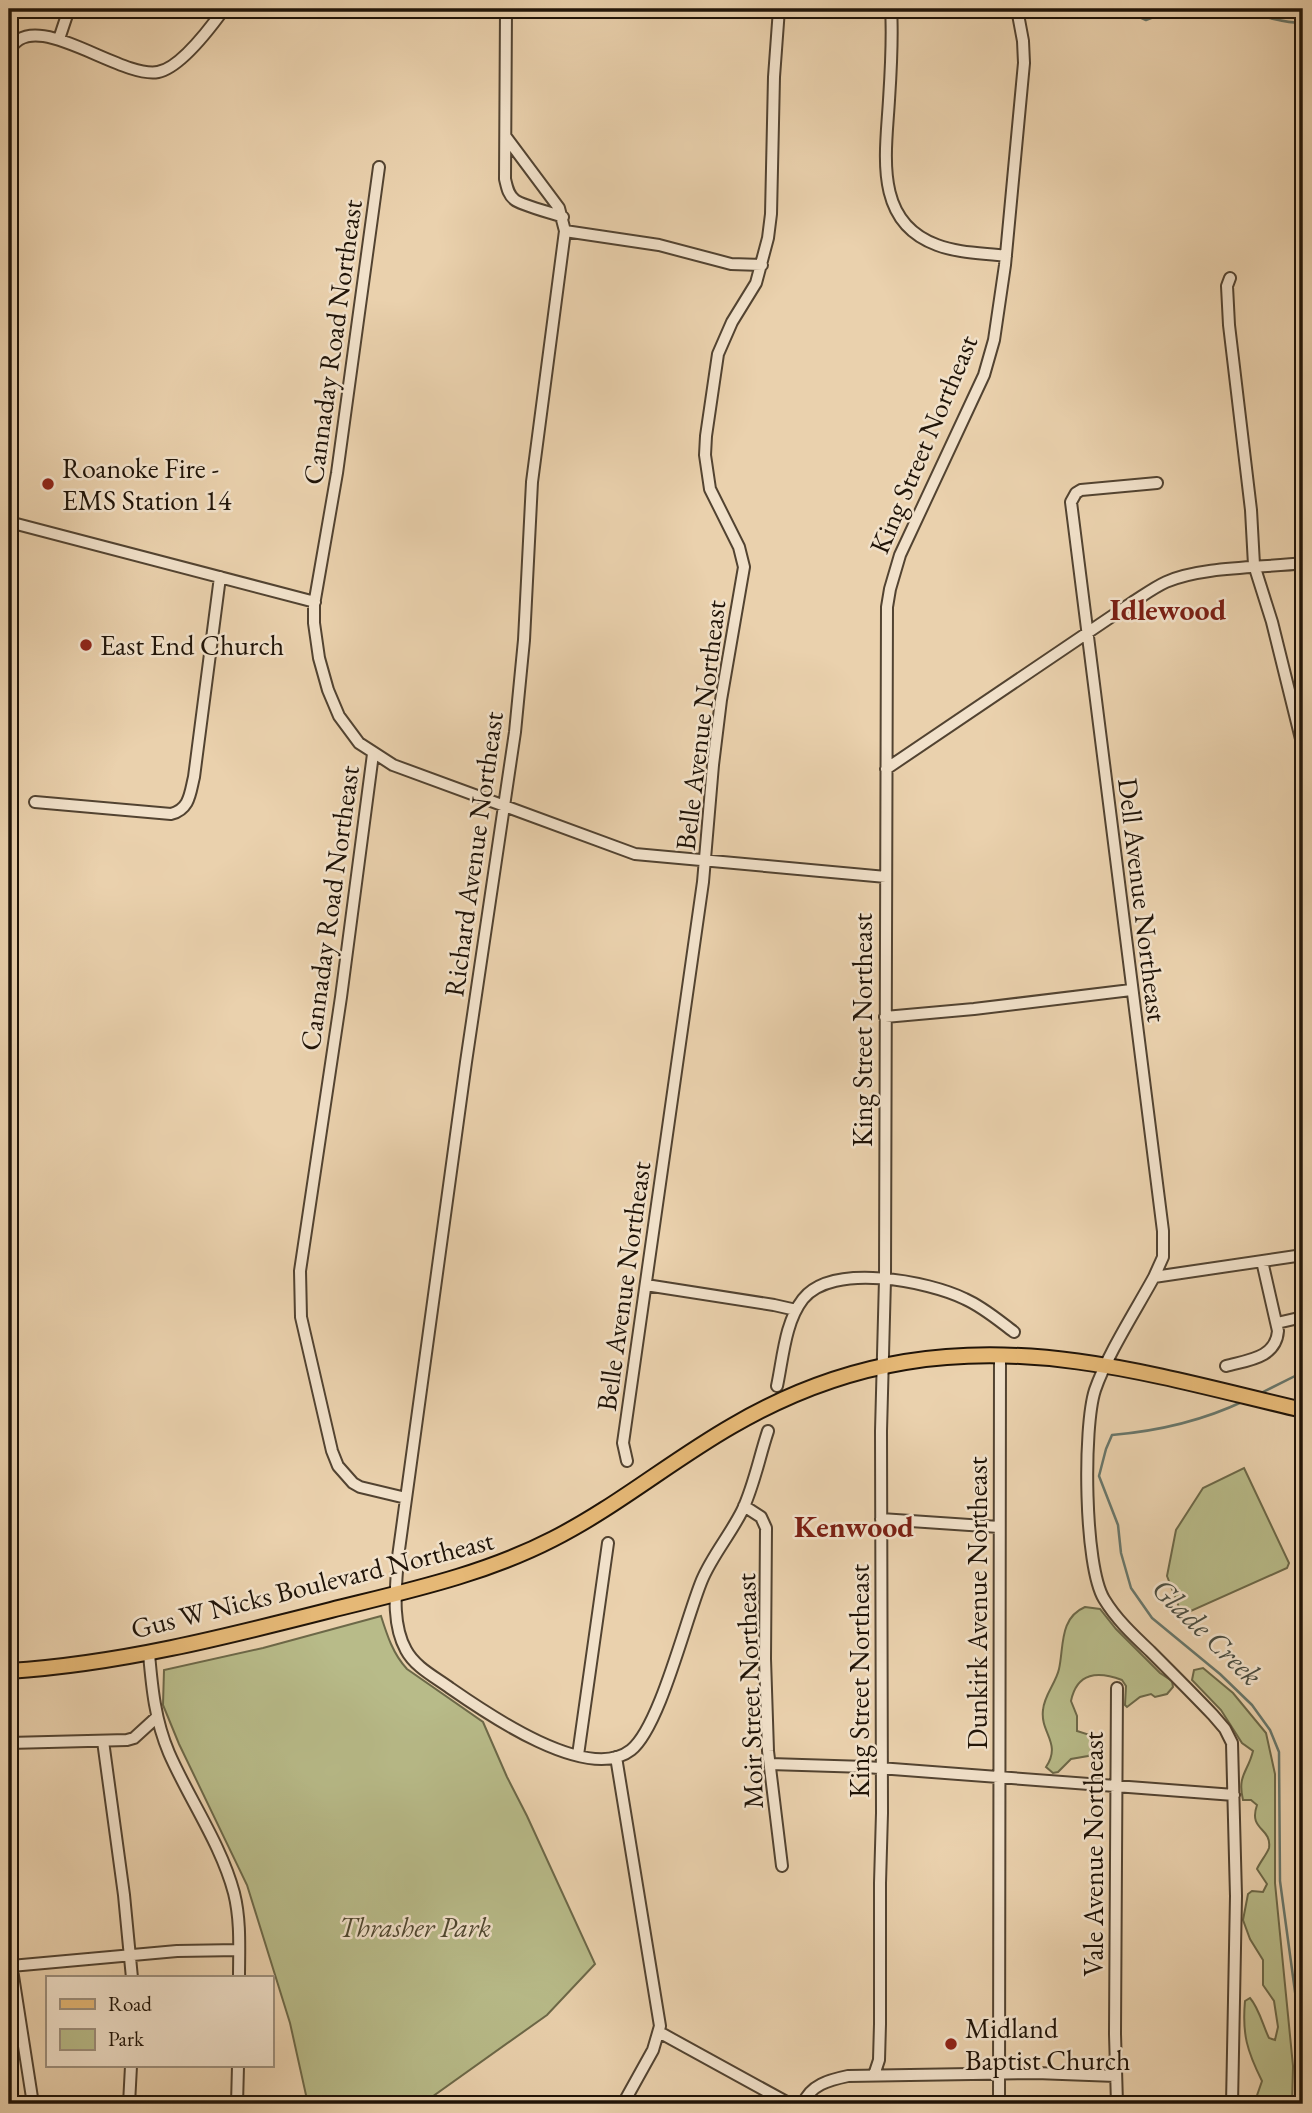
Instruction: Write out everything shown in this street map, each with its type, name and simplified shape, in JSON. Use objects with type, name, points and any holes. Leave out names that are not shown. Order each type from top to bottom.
[{"type":"main road","name":"Gus W Nicks Boulevard Northeast","points":[[9,1671],[93,1663],[220,1639],[472,1573],[529,1551],[588,1520],[750,1416],[807,1390],[882,1367],[929,1358],[1000,1354],[1047,1356],[1107,1365],[1303,1410]]},
{"type":"street","points":[[59,39],[69,9]]},
{"type":"street","points":[[9,52],[15,42],[29,35],[59,39],[132,70],[160,72],[176,62],[224,9]]},
{"type":"street","points":[[506,9],[505,179],[510,195],[518,202],[563,218]]},
{"type":"street","name":"Belle Avenue Northeast","points":[[627,1461],[622,1443],[706,860],[721,700],[744,567],[739,547],[710,489],[705,455],[706,436],[718,354],[732,323],[756,283],[771,214],[779,9]]},
{"type":"street","points":[[891,9],[893,40],[885,169],[892,201],[909,228],[935,244],[952,250],[1006,256]]},
{"type":"street","name":"King Street Northeast","points":[[874,2075],[879,2060],[880,2024],[886,631],[890,589],[904,547],[988,364],[999,314],[1024,63],[1020,10]]},
{"type":"street","name":"Richard Avenue Northeast","points":[[506,136],[559,208],[565,231],[535,455],[520,686],[406,1498],[396,1594],[402,1643],[410,1657],[422,1668],[494,1719],[518,1732],[578,1755],[591,1758],[616,1757]]},
{"type":"street","name":"Cannaday Road Northeast","points":[[379,167],[337,473],[315,602],[315,640],[332,702],[351,733],[373,754],[341,997],[300,1271],[299,1297],[309,1357],[338,1466],[352,1483],[360,1487],[406,1498]]},
{"type":"street","points":[[565,231],[659,245],[730,264],[762,265]]},
{"type":"street","points":[[1230,278],[1227,286],[1229,325],[1251,510],[1255,568],[1272,622],[1302,741]]},
{"type":"street","name":"Dell Avenue Northeast","points":[[1107,1365],[1154,1277],[1163,1257],[1164,1246],[1071,502],[1081,490],[1157,483]]},
{"type":"street","points":[[9,522],[315,602]]},
{"type":"street","points":[[886,769],[1168,581],[1188,575],[1303,563]]},
{"type":"street","points":[[35,802],[154,813],[177,813],[187,804],[190,798],[220,577]]},
{"type":"street","points":[[373,754],[393,765],[622,851],[886,877]]},
{"type":"street","points":[[885,1017],[1131,990]]},
{"type":"street","points":[[1154,1277],[1303,1255]]},
{"type":"street","points":[[1226,1366],[1271,1350],[1278,1339],[1262,1261]]},
{"type":"street","points":[[777,1385],[796,1310],[809,1292],[824,1283],[844,1279],[885,1279],[926,1284],[982,1308],[1014,1332]]},
{"type":"street","points":[[646,1285],[796,1310]]},
{"type":"street","points":[[1276,1323],[1303,1317]]},
{"type":"street","name":"Dunkirk Avenue Northeast","points":[[999,2104],[1000,1354]]},
{"type":"street","points":[[1107,1365],[1094,1393],[1090,1414],[1088,1525],[1090,1551],[1098,1586],[1103,1598],[1119,1619],[1225,1729],[1232,1743],[1236,1896],[1232,2104]]},
{"type":"street","points":[[623,2104],[653,2050],[659,2032],[658,2006],[616,1757],[638,1744],[654,1716],[702,1581],[744,1506],[768,1431]]},
{"type":"street","name":"Moir Street Northeast","points":[[744,1506],[762,1520],[766,1528],[766,1700],[770,1764],[782,1866]]},
{"type":"street","points":[[881,1519],[999,1527]]},
{"type":"street","points":[[578,1755],[608,1543]]},
{"type":"street","points":[[149,1654],[157,1717],[169,1752],[229,1878],[238,1912],[239,1976]]},
{"type":"street","name":"Vale Avenue Northeast","points":[[1117,1688],[1117,2104]]},
{"type":"street","points":[[9,1743],[134,1738],[157,1717]]},
{"type":"street","points":[[103,1741],[132,1976]]},
{"type":"street","points":[[770,1764],[882,1769],[1234,1795]]},
{"type":"street","points":[[9,1950],[33,2104]]},
{"type":"street","points":[[11,1966],[130,1955],[239,1950]]},
{"type":"street","points":[[659,2032],[790,2104]]},
{"type":"street","points":[[129,2104],[131,2068]]},
{"type":"street","points":[[237,2104],[238,2068]]},
{"type":"street","points":[[803,2104],[810,2092],[825,2082],[848,2076],[1116,2076]]},
{"type":"green space","points":[[1244,1468],[1289,1563],[1287,1568],[1182,1615],[1167,1576],[1176,1530],[1203,1488]]},
{"type":"green space","points":[[1085,1607],[1100,1609],[1160,1673],[1172,1681],[1173,1687],[1167,1694],[1140,1697],[1127,1707],[1126,1686],[1122,1680],[1105,1675],[1083,1679],[1074,1691],[1071,1701],[1077,1716],[1077,1731],[1093,1736],[1097,1742],[1094,1751],[1088,1756],[1071,1759],[1058,1772],[1053,1773],[1046,1767],[1052,1751],[1044,1725],[1044,1705],[1059,1669],[1067,1626],[1071,1618]]},
{"type":"green space","name":"Thrasher Park","points":[[381,1616],[394,1651],[407,1669],[483,1722],[595,1964],[547,2015],[422,2104],[308,2104],[290,2023],[247,1885],[163,1705],[164,1670],[263,1648]]},
{"type":"green space","points":[[1203,1668],[1233,1693],[1266,1733],[1275,1774],[1275,1883],[1293,2066],[1292,2104],[1254,2104],[1262,2081],[1247,2042],[1245,2001],[1250,1998],[1253,2002],[1269,2038],[1275,2040],[1278,2027],[1274,2001],[1263,1985],[1263,1960],[1250,1939],[1243,1920],[1248,1894],[1252,1891],[1263,1892],[1267,1884],[1257,1869],[1269,1848],[1269,1841],[1255,1820],[1257,1805],[1251,1800],[1243,1800],[1242,1779],[1253,1751],[1242,1743],[1221,1710],[1192,1680],[1194,1670]]},
{"type":"waterway","points":[[1122,9],[1146,20],[1174,9]]},
{"type":"waterway","points":[[1232,9],[1303,23]]},
{"type":"waterway","name":"Glade Creek","points":[[1259,1394],[1303,1372]]},
{"type":"waterway","name":"Glade Creek","points":[[1244,1401],[1180,1424],[1112,1435],[1099,1476],[1118,1525],[1121,1553],[1131,1588],[1152,1618],[1220,1674],[1252,1705],[1270,1730],[1279,1752],[1280,1881],[1296,1999],[1299,2104]]},
{"type":"place","name":"Roanoke Fire - EMS Station 14","points":[[48,484]]},
{"type":"place","name":"East End Church","points":[[86,645]]},
{"type":"place","name":"Midland Baptist Church","points":[[951,2044]]},
{"type":"district","name":"Idlewood","points":[[1168,610]]},
{"type":"district","name":"Kenwood","points":[[854,1527]]}]
